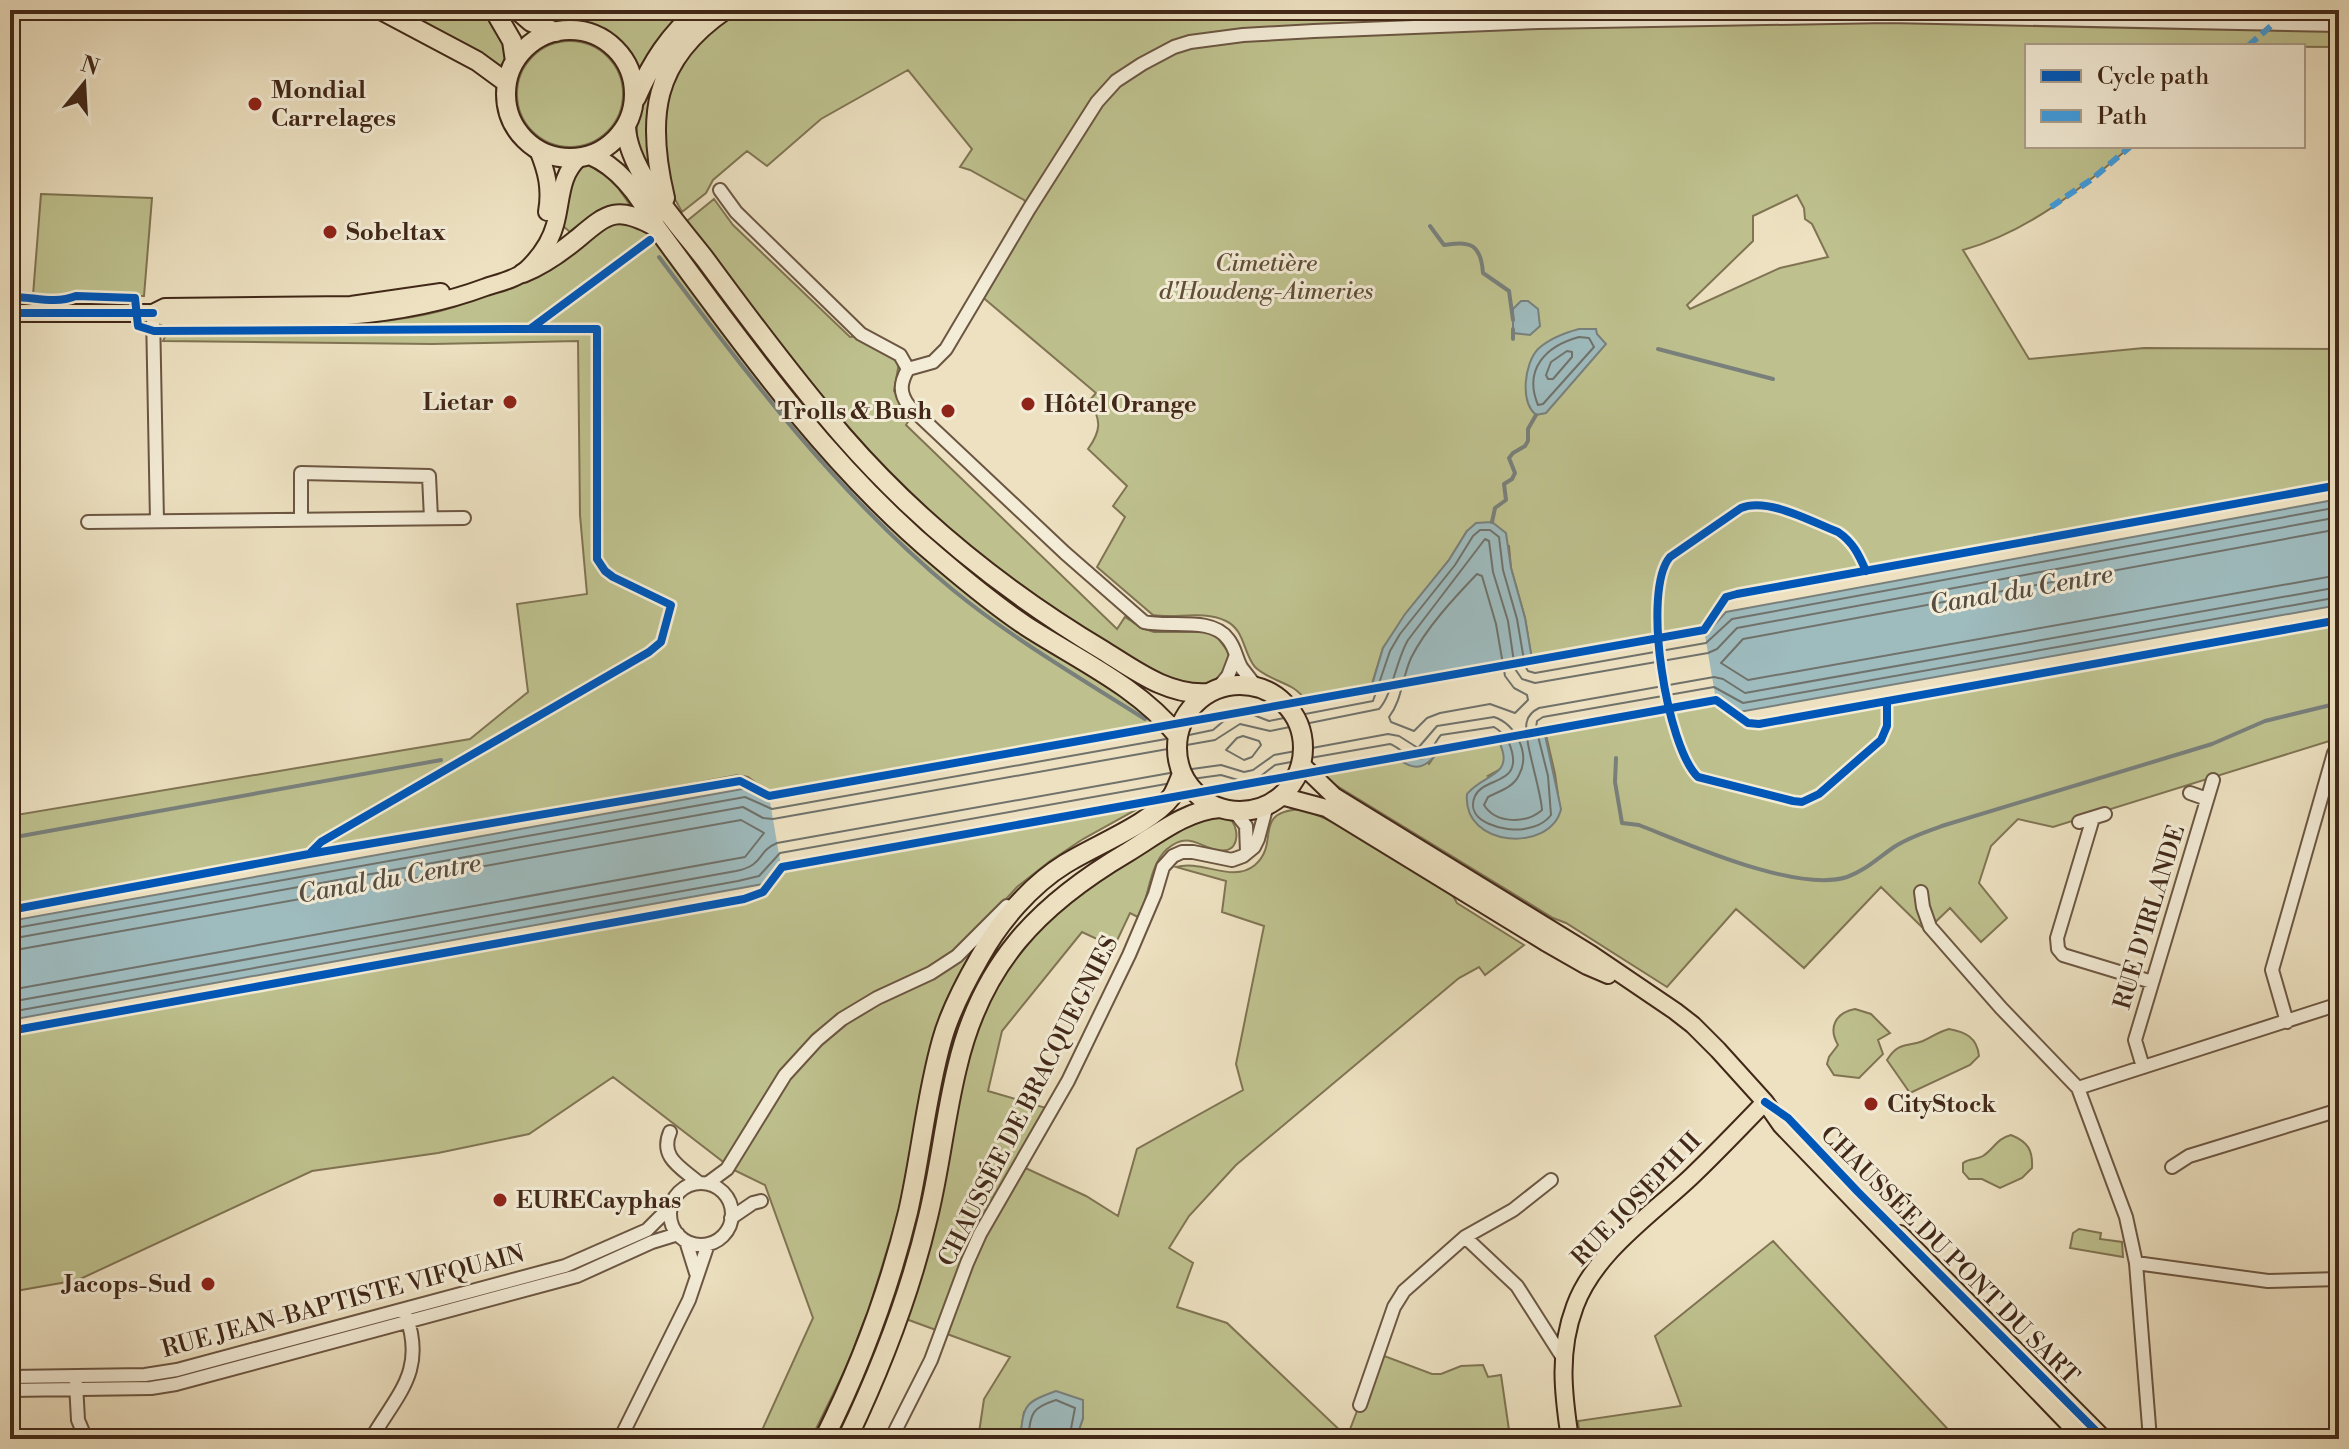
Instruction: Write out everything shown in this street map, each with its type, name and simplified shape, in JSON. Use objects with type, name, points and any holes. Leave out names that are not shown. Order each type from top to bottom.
[{"type":"highway","points":[[381,10],[477,61],[507,83]]},
{"type":"highway","points":[[494,10],[512,41],[515,61]]},
{"type":"highway","points":[[517,10],[531,22],[556,32],[587,33],[614,48],[631,74],[633,104]]},
{"type":"highway","points":[[699,10],[657,55],[633,104],[626,126],[626,142],[631,156],[667,209],[843,437],[934,528],[1034,606],[1108,654],[1169,688],[1192,695],[1243,685],[1257,688],[1279,699],[1294,717],[1302,740],[1301,764],[1293,782],[1274,801],[1246,811],[1204,809],[1180,821],[1061,896],[1007,953],[991,978],[964,1040],[929,1216],[912,1277],[869,1392],[847,1439]]},
{"type":"highway","points":[[667,209],[654,145],[654,125],[661,88],[681,50],[695,33],[725,10]]},
{"type":"highway","points":[[556,32],[533,42],[515,61],[507,83],[507,106],[515,127],[538,150],[551,155],[585,156],[606,162],[618,171],[748,352],[868,492],[922,544],[971,585],[1023,623],[1145,702],[1178,736]]},
{"type":"highway","points":[[585,156],[611,144],[626,126]]},
{"type":"highway","points":[[523,273],[554,257],[605,217],[617,214],[631,216],[656,227]]},
{"type":"highway","points":[[1213,691],[1188,711],[1178,736],[1178,762],[1194,792],[1227,810]]},
{"type":"highway","points":[[824,1439],[874,1325],[895,1260],[947,1024],[988,943],[1017,907],[1049,875],[1156,812],[1173,795],[1182,774]]},
{"type":"main road","points":[[10,313],[338,311],[351,305],[431,294],[494,277],[521,261],[534,248],[542,232],[550,191],[538,150]]},
{"type":"main road","points":[[153,313],[170,319],[344,318],[390,313],[452,299],[523,273],[546,247],[555,226],[565,174],[585,156]]},
{"type":"main road","name":"CHAUSSÉE DU PONT DU SART","points":[[1301,764],[1334,796],[1591,954],[1693,1025],[1765,1102],[1781,1125],[2070,1425],[2079,1439]]},
{"type":"main road","name":"CHAUSSÉE DU PONT DU SART","points":[[1274,801],[1326,808],[1587,966],[1632,984]]},
{"type":"main road","name":"CHAUSSÉE DU PONT DU SART","points":[[1765,1102],[1788,1118],[2104,1439]]},
{"type":"main road","name":"RUE JOSEPH II","points":[[1570,1439],[1562,1384],[1563,1358],[1574,1308],[1587,1280],[1616,1246],[1693,1175],[1765,1102]]},
{"type":"street","points":[[1257,688],[1227,637],[1213,628],[1206,625],[1158,625],[1134,617],[916,413],[901,392],[903,377],[908,369],[933,362],[946,349],[1078,130],[1107,91],[1116,81],[1159,54],[1190,42],[1243,35],[1539,22],[1888,16],[2339,25]]},
{"type":"street","points":[[720,190],[736,212],[861,334],[900,355],[908,369]]},
{"type":"street","points":[[153,313],[157,521]]},
{"type":"street","points":[[301,520],[301,473],[429,476],[431,518]]},
{"type":"street","points":[[88,522],[464,518]]},
{"type":"street","points":[[1213,691],[1228,676],[1236,655]]},
{"type":"street","points":[[2287,1022],[2272,970],[2334,753]]},
{"type":"street","name":"RUE D'IRLANDE","points":[[2143,1067],[2135,1040],[2213,780]]},
{"type":"street","points":[[2190,793],[2207,799]]},
{"type":"street","points":[[1247,852],[1254,847],[1274,801]]},
{"type":"street","points":[[1227,810],[1246,826],[1247,852]]},
{"type":"street","points":[[2079,822],[2099,816],[2057,938],[2058,949],[2063,955],[2152,982]]},
{"type":"street","name":"CHAUSSÉE DE BRACQUEGNIES","points":[[891,1439],[931,1360],[980,1234],[1068,1081],[1129,955],[1163,867],[1173,856],[1182,852],[1232,860],[1247,852]]},
{"type":"street","name":"RUE JEAN-BAPTISTE VIFQUAIN","points":[[10,1390],[177,1370],[565,1266],[647,1230],[680,1190],[703,1183],[727,1169],[785,1075],[817,1040],[842,1019],[877,998],[931,973],[957,956],[997,915],[1049,875]]},
{"type":"street","points":[[1921,892],[1930,927],[2001,1008],[2078,1088],[2126,1217],[2136,1263],[2150,1439]]},
{"type":"street","points":[[2078,1088],[2339,1004]]},
{"type":"street","points":[[2172,1167],[2189,1156],[2339,1110]]},
{"type":"street","points":[[670,1132],[667,1147],[675,1165],[672,1226],[682,1238],[696,1273]]},
{"type":"street","points":[[620,1439],[689,1300],[708,1244],[724,1235],[731,1218],[729,1200],[716,1187],[703,1183],[675,1165]]},
{"type":"street","points":[[1360,1405],[1394,1307],[1404,1291],[1465,1237],[1513,1210],[1551,1180]]},
{"type":"street","points":[[729,1200],[757,1202],[731,1218]]},
{"type":"street","points":[[1465,1237],[1517,1286],[1563,1358]]},
{"type":"street","name":"RUE JEAN-BAPTISTE VIFQUAIN","points":[[10,1377],[151,1388],[176,1384],[577,1276],[652,1242],[682,1238],[695,1244],[708,1244]]},
{"type":"street","points":[[2136,1263],[2268,1281],[2339,1279]]},
{"type":"street","points":[[371,1439],[414,1363],[414,1348],[403,1309]]},
{"type":"street","points":[[76,1383],[78,1420],[86,1439]]},
{"type":"green space","points":[[399,10],[484,10],[501,38],[505,52],[504,69],[479,53]]},
{"type":"green space","points":[[528,10],[691,10],[640,77],[625,47],[608,33],[588,24],[545,19]]},
{"type":"green space","name":"Cimetière d'Houdeng-Aimeries","points":[[739,10],[2339,10],[2339,47],[2305,47],[2305,44],[2025,44],[2025,148],[2129,148],[2073,193],[2031,221],[1963,250],[2029,359],[2144,348],[2339,349],[2339,485],[1866,571],[1738,589],[1722,599],[1703,625],[1717,706],[1749,726],[2339,621],[2339,738],[2053,827],[2018,819],[1991,846],[1979,883],[2007,918],[1981,942],[1950,908],[1926,931],[1881,887],[1804,968],[1736,909],[1667,987],[1324,778],[1318,728],[1309,705],[1293,688],[1255,667],[1232,625],[1208,616],[1153,615],[1097,567],[1125,517],[1113,506],[1127,486],[1088,449],[1098,425],[1089,401],[1096,393],[980,295],[1029,209],[1024,200],[960,167],[972,149],[908,70],[821,119],[767,166],[747,151],[713,180],[706,193],[682,212],[669,188],[660,116],[677,65],[723,19]],"holes":[[[1797,195],[1804,208],[1805,219],[1812,224],[1828,257],[1780,268],[1690,309],[1687,305],[1753,241],[1753,216]],[[1467,531],[1509,546],[1511,568],[1525,618],[1560,809],[1488,776],[1504,767],[1505,757],[1499,740],[1453,728],[1429,764],[1368,697],[1383,648]]]},
{"type":"green space","points":[[570,41],[590,45],[608,56],[619,74],[623,94],[619,114],[608,132],[590,143],[570,147],[550,143],[532,132],[521,114],[517,94],[521,74],[532,56],[550,45]]},
{"type":"green space","points":[[673,54],[654,171],[650,172],[637,137],[638,112],[652,77]]},
{"type":"green space","points":[[590,164],[608,175],[631,206],[597,211],[570,232],[563,226],[570,180],[581,167]]},
{"type":"green space","points":[[41,194],[152,198],[144,296],[33,295]]},
{"type":"green space","points":[[714,199],[733,225],[850,337],[858,336],[896,357],[899,363],[894,391],[912,415],[906,425],[1117,629],[1125,617],[1154,632],[1207,632],[1217,637],[1229,653],[1224,670],[1215,680],[1204,685],[1178,682],[1104,643],[1006,576],[916,500],[860,443],[808,382],[687,221]]},
{"type":"green space","points":[[610,220],[643,226],[716,323],[854,488],[1155,717],[1169,740],[1171,774],[1141,807],[1083,839],[1017,887],[963,946],[930,969],[878,990],[824,1029],[726,1164],[613,1077],[529,1134],[438,1153],[312,1171],[78,1280],[10,1292],[10,1031],[758,898],[772,889],[783,873],[768,792],[748,777],[738,775],[10,910],[10,816],[470,739],[528,692],[517,604],[587,594],[580,515],[578,341],[432,344],[163,341],[172,322],[287,325],[409,318],[479,297]]},
{"type":"green space","points":[[1300,809],[1338,825],[1378,848],[1524,945],[1485,975],[1479,967],[1459,978],[1236,1165],[1189,1216],[1169,1248],[1193,1263],[1177,1307],[1227,1323],[1347,1437],[1379,1354],[1432,1374],[1461,1366],[1483,1365],[1488,1377],[1501,1375],[1509,1430],[1540,1431],[1534,1439],[1076,1439],[1083,1418],[1024,1412],[1020,1439],[978,1439],[984,1399],[1010,1357],[906,1319],[970,1045],[997,983],[1039,928],[1091,884],[1186,826],[1213,816],[1232,821],[1236,841],[1230,849],[1219,850],[1181,841],[1167,849],[1153,872],[1140,918],[1130,913],[1114,947],[1082,932],[1002,1031],[988,1091],[1053,1110],[1021,1166],[1086,1196],[1118,1216],[1137,1149],[1243,1090],[1236,1064],[1264,926],[1222,912],[1226,881],[1176,867],[1186,865],[1227,872],[1246,870],[1262,856],[1271,822],[1276,816]]},
{"type":"green space","points":[[983,937],[930,1057],[898,1214],[870,1306],[845,1370],[811,1439],[758,1439],[813,1318],[765,1185],[732,1169],[775,1096],[806,1057],[868,1007]]},
{"type":"green space","points":[[1855,1009],[1871,1014],[1890,1033],[1878,1040],[1883,1054],[1859,1078],[1834,1075],[1827,1064],[1838,1045],[1834,1033],[1835,1022],[1842,1014]]},
{"type":"green space","points":[[1949,1029],[1969,1036],[1976,1044],[1979,1056],[1970,1065],[1910,1093],[1887,1060],[1900,1047]]},
{"type":"green space","points":[[2011,1135],[2028,1147],[2032,1168],[2022,1178],[2000,1188],[1982,1179],[1969,1179],[1963,1172],[1963,1163],[1983,1156]]},
{"type":"green space","points":[[2079,1229],[2101,1233],[2100,1239],[2122,1242],[2123,1257],[2070,1248],[2073,1233]]},
{"type":"green space","points":[[1773,1241],[1957,1439],[1580,1439],[1578,1421],[1681,1406],[1655,1336]]},
{"type":"water","points":[[1521,301],[1528,301],[1538,309],[1540,326],[1530,335],[1513,333],[1513,309]]},
{"type":"water","points":[[1579,329],[1596,329],[1606,344],[1546,413],[1536,415],[1526,392],[1527,373],[1533,356],[1552,339]]},
{"type":"water","name":"Canal du Centre","points":[[2339,499],[2339,605],[1739,712],[1715,694],[1543,726],[1561,809],[1554,823],[1541,833],[1526,838],[1492,834],[1478,825],[1469,812],[1467,794],[1499,770],[1504,758],[1498,740],[1491,734],[1444,743],[1432,759],[1420,766],[1407,764],[1390,752],[1223,785],[781,861],[763,884],[10,1020],[10,921],[748,788],[770,801],[1210,723],[1236,708],[1266,711],[1369,695],[1383,648],[1405,614],[1476,523],[1492,522],[1506,533],[1533,665],[1705,635],[1726,612]]},
{"type":"water","points":[[1056,1391],[1083,1400],[1083,1418],[1076,1439],[1020,1439],[1027,1407],[1031,1402]]},
{"type":"pier","points":[[1704,630],[1716,700],[1548,728],[1550,736],[1497,745],[1490,738],[1447,746],[1441,755],[1397,763],[1389,756],[1280,776],[1269,786],[1233,792],[1220,787],[781,866],[769,796],[1208,719],[1215,712],[1258,705],[1268,709],[1366,691],[1367,685],[1535,655],[1536,661]]},
{"type":"waterway","points":[[1430,226],[1444,245],[1468,244],[1477,251],[1483,273],[1509,291],[1513,320]]},
{"type":"waterway","points":[[659,257],[761,390],[871,515],[953,590],[999,625],[1145,719]]},
{"type":"waterway","points":[[1513,329],[1513,339]]},
{"type":"waterway","points":[[1658,349],[1773,379]]},
{"type":"waterway","points":[[1492,522],[1495,508],[1506,500],[1504,484],[1515,473],[1509,458],[1525,446],[1528,429],[1536,415]]},
{"type":"waterway","points":[[1616,758],[1615,782],[1622,823],[1639,825],[1772,873],[1826,880],[1854,874],[1900,843],[1945,825],[2212,744],[2265,721],[2339,703]]},
{"type":"waterway","points":[[10,838],[441,760]]},
{"type":"marked path","points":[[2250,44],[2272,25]]},
{"type":"marked path","points":[[2051,207],[2092,179],[2129,148]]},
{"type":"cycle path","points":[[10,297],[51,300],[76,296],[135,298],[138,326],[154,331],[530,329],[650,240]]},
{"type":"cycle path","points":[[10,313],[153,313]]},
{"type":"cycle path","points":[[311,852],[321,842],[649,652],[661,642],[671,605],[613,577],[597,559],[597,329],[530,329]]},
{"type":"cycle path","points":[[10,910],[309,854],[740,781],[769,796],[1704,630],[1726,597],[1737,594],[2339,485]]},
{"type":"cycle path","points":[[1866,571],[1852,545],[1838,532],[1777,508],[1752,505],[1741,508],[1670,557],[1662,575],[1658,602],[1662,669],[1676,735],[1698,777],[1793,801],[1802,802],[1819,794],[1881,740],[1887,726],[1887,701]]},
{"type":"cycle path","points":[[10,1031],[744,899],[763,892],[782,867],[1716,700],[1748,723],[1759,724],[2339,620]]},
{"type":"cycle path","points":[[1765,1102],[1788,1118],[2104,1439]]},
{"type":"place","name":"Mondial Carrelages","points":[[255,104]]},
{"type":"place","name":"Sobeltax","points":[[330,232]]},
{"type":"place","name":"Lietar","points":[[510,402]]},
{"type":"place","name":"Hôtel Orange","points":[[1028,404]]},
{"type":"place","name":"Trolls & Bush","points":[[948,411]]},
{"type":"place","name":"CityStock","points":[[1871,1104]]},
{"type":"place","name":"EURECayphas","points":[[500,1200]]},
{"type":"place","name":"Jacops-Sud","points":[[208,1284]]}]
